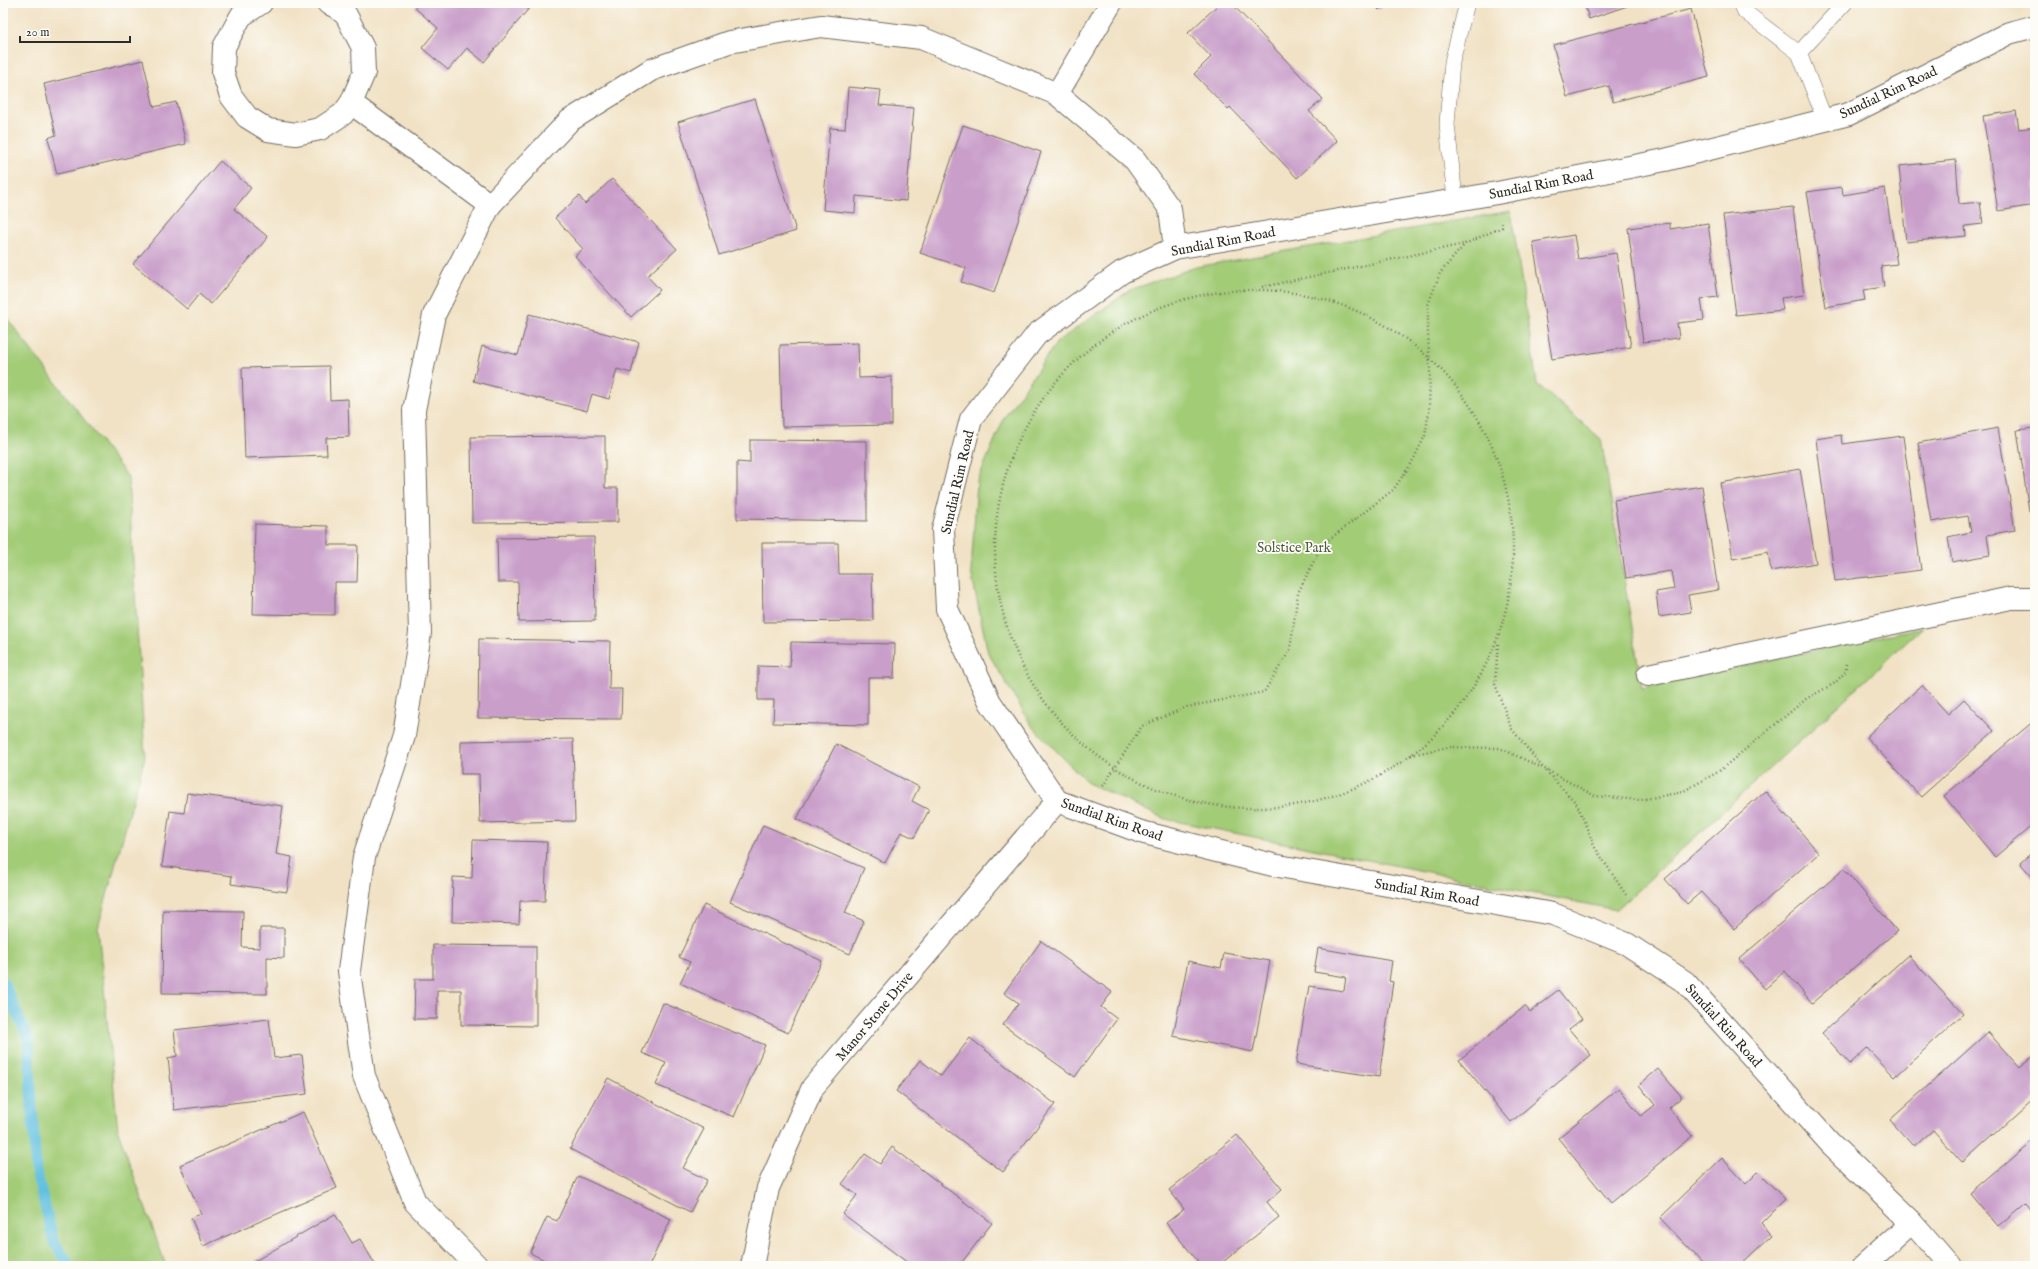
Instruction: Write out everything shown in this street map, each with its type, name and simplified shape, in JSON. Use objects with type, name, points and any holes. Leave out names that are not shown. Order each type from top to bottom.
[{"type":"street","points":[[261,3],[241,16],[224,47],[223,73],[231,96],[247,117],[268,130],[296,134],[320,129],[343,114],[351,103],[364,73],[363,48],[346,16],[336,7],[328,3]]},
{"type":"street","points":[[1057,94],[1111,3]]},
{"type":"street","points":[[477,1266],[415,1202],[364,1076],[349,971],[364,857],[404,736],[420,633],[414,410],[434,315],[490,205],[569,121],[651,70],[729,42],[822,26],[921,38],[1057,94],[1135,160],[1170,208],[1175,248]]},
{"type":"street","name":"Sundial Rim Road","points":[[1950,1266],[1912,1222],[1830,1143],[1685,982],[1627,944],[1553,914],[1273,865],[1141,832],[1057,801],[990,702],[947,609],[943,530],[971,419],[1037,334],[1122,272],[1175,248],[1497,193],[1665,160],[1849,114],[2009,33],[2035,26]]},
{"type":"street","points":[[351,103],[490,205]]},
{"type":"street","points":[[1648,675],[2011,598],[2035,598]]},
{"type":"street","name":"Manor Stone Drive","points":[[752,1266],[768,1188],[813,1087],[1057,801]]},
{"type":"street","points":[[1863,1266],[1912,1222]]},
{"type":"lane","points":[[1456,199],[1447,124],[1452,62],[1467,3]]},
{"type":"lane","points":[[1741,3],[1746,12],[1799,53],[1825,120]]},
{"type":"lane","points":[[1799,53],[1845,3]]},
{"type":"path","points":[[1497,193],[1502,228],[1465,244],[1260,288],[1170,302],[1090,345],[1031,413],[998,498],[995,588],[1024,673],[1081,744],[1114,767],[1158,791],[1238,809],[1320,801],[1395,768],[1456,714],[1498,644]]},
{"type":"path","points":[[1087,812],[1114,767],[1142,726],[1187,707],[1264,692],[1290,650],[1298,593],[1322,544],[1393,490],[1410,464],[1425,436],[1429,412],[1430,368],[1428,305],[1440,273],[1465,244]]},
{"type":"path","points":[[1260,288],[1349,306],[1412,347],[1421,358]]},
{"type":"path","points":[[1426,363],[1436,373]]},
{"type":"path","points":[[1441,378],[1474,408],[1508,482],[1516,564],[1498,644],[1495,684],[1511,728],[1544,768],[1577,804],[1594,846],[1626,895]]},
{"type":"path","points":[[1410,755],[1448,747],[1500,748],[1544,768],[1595,796],[1640,800],[1682,792],[1718,772],[1806,699],[1835,683],[1846,671],[1844,634]]},
{"type":"green space","name":"Solstice Park","points":[[1511,211],[1537,384],[1601,439],[1642,688],[1923,627],[1616,910],[1165,819],[1088,783],[1032,726],[988,653],[971,572],[977,482],[1004,418],[1057,342],[1130,290],[1196,267]]},
{"type":"green space","points":[[3,313],[128,477],[145,757],[98,928],[118,1131],[166,1266],[3,1266]]},
{"type":"building","points":[[418,3],[527,3],[531,6],[484,62],[467,48],[448,70],[422,48],[438,28],[415,8]]},
{"type":"building","points":[[1220,3],[1231,3],[1323,99],[1309,111],[1337,141],[1297,178],[1230,107],[1228,109],[1194,74],[1211,57],[1188,33]]},
{"type":"building","points":[[1372,3],[1386,3],[1379,10]]},
{"type":"building","points":[[1584,3],[1636,3],[1589,19]]},
{"type":"building","points":[[1691,9],[1709,77],[1613,102],[1609,86],[1567,97],[1553,45]]},
{"type":"building","points":[[143,60],[154,107],[176,102],[186,144],[57,174],[48,138],[56,135],[44,84]]},
{"type":"building","points":[[848,87],[881,90],[879,105],[914,108],[906,201],[856,196],[855,213],[823,210],[830,128],[845,129]]},
{"type":"building","points":[[755,99],[796,231],[719,255],[678,122]]},
{"type":"building","points":[[2016,111],[2019,129],[2035,127],[2035,205],[1998,211],[1983,116]]},
{"type":"building","points":[[963,125],[1041,152],[994,293],[961,282],[966,268],[920,253]]},
{"type":"building","points":[[1956,160],[1959,204],[1980,202],[1983,224],[1965,226],[1966,236],[1906,242],[1899,166]]},
{"type":"building","points":[[220,161],[251,188],[234,209],[268,237],[211,304],[199,294],[187,309],[133,264]]},
{"type":"building","points":[[612,179],[677,249],[647,276],[660,290],[631,317],[575,256],[583,249],[555,218],[579,196],[585,204]]},
{"type":"building","points":[[1842,187],[1843,195],[1885,188],[1897,264],[1881,266],[1884,287],[1863,290],[1865,300],[1826,307],[1807,192]]},
{"type":"building","points":[[1793,207],[1804,295],[1781,298],[1783,310],[1736,315],[1723,215]]},
{"type":"building","points":[[1670,223],[1670,229],[1708,223],[1718,297],[1701,299],[1704,320],[1677,323],[1679,338],[1643,342],[1628,228]]},
{"type":"building","points":[[1574,235],[1578,259],[1616,253],[1631,347],[1552,359],[1533,242]]},
{"type":"building","points":[[529,314],[639,342],[631,373],[617,369],[609,399],[592,394],[587,411],[473,381],[482,346],[518,355]]},
{"type":"building","points":[[858,343],[859,378],[892,377],[892,425],[782,427],[780,345]]},
{"type":"building","points":[[329,366],[330,400],[348,399],[349,437],[326,438],[327,455],[245,458],[242,368]]},
{"type":"building","points":[[1998,428],[2015,530],[1987,535],[1990,555],[1952,562],[1948,537],[1971,532],[1968,516],[1931,522],[1918,443]]},
{"type":"building","points":[[2035,428],[2035,510],[2029,511],[2017,430]]},
{"type":"building","points":[[1841,435],[1842,444],[1903,436],[1921,570],[1835,581],[1816,439]]},
{"type":"building","points":[[605,436],[605,488],[618,488],[618,522],[472,523],[471,437]]},
{"type":"building","points":[[750,440],[867,441],[867,521],[737,519],[737,462],[750,463]]},
{"type":"building","points":[[1800,469],[1816,563],[1771,571],[1768,552],[1733,559],[1720,483]]},
{"type":"building","points":[[1702,486],[1718,590],[1688,595],[1691,612],[1659,617],[1656,592],[1674,589],[1671,571],[1626,578],[1614,500]]},
{"type":"building","points":[[255,524],[328,526],[328,545],[358,545],[357,582],[335,582],[335,615],[253,614]]},
{"type":"building","points":[[594,537],[595,621],[519,622],[518,582],[498,582],[497,538]]},
{"type":"building","points":[[762,543],[838,543],[839,574],[872,574],[873,621],[763,622]]},
{"type":"building","points":[[479,639],[610,641],[609,689],[622,689],[621,719],[478,718]]},
{"type":"building","points":[[791,642],[895,644],[894,678],[868,678],[868,725],[773,723],[774,700],[758,700],[758,666],[790,667]]},
{"type":"building","points":[[1922,685],[1948,714],[1964,699],[1994,731],[1921,797],[1866,737]]},
{"type":"building","points":[[2035,720],[2035,823],[1995,857],[1944,796]]},
{"type":"building","points":[[573,739],[575,821],[480,823],[479,774],[461,774],[461,741]]},
{"type":"building","points":[[836,744],[919,787],[912,801],[929,810],[914,838],[901,832],[885,863],[797,819]]},
{"type":"building","points":[[1765,791],[1819,853],[1734,929],[1701,892],[1687,904],[1665,879]]},
{"type":"building","points":[[187,793],[283,806],[276,854],[292,857],[287,892],[231,884],[232,876],[162,866],[170,811],[184,813]]},
{"type":"building","points":[[763,825],[864,868],[845,913],[864,921],[850,954],[730,902]]},
{"type":"building","points":[[473,840],[547,842],[545,901],[520,901],[519,924],[452,922],[453,877],[472,878]]},
{"type":"building","points":[[2035,850],[2035,880],[2020,863]]},
{"type":"building","points":[[1844,869],[1897,931],[1812,1003],[1785,971],[1765,989],[1739,959]]},
{"type":"building","points":[[704,905],[822,961],[788,1033],[680,983],[690,962],[679,957]]},
{"type":"building","points":[[163,910],[243,911],[242,947],[260,948],[260,928],[284,928],[284,958],[267,957],[267,994],[162,993]]},
{"type":"building","points":[[1041,941],[1112,992],[1101,1007],[1117,1019],[1075,1077],[1003,1025],[1019,1003],[1004,993]]},
{"type":"building","points":[[433,945],[536,946],[536,1026],[461,1025],[461,990],[437,990],[437,1019],[414,1019],[415,979],[433,979]]},
{"type":"building","points":[[1318,948],[1392,961],[1389,981],[1393,982],[1379,1077],[1296,1064],[1309,986],[1344,991],[1346,977],[1314,972]]},
{"type":"building","points":[[1224,953],[1270,961],[1253,1052],[1173,1036],[1188,961],[1221,968]]},
{"type":"building","points":[[1908,955],[1963,1014],[1895,1077],[1867,1048],[1850,1064],[1822,1033]]},
{"type":"building","points":[[1558,990],[1582,1019],[1569,1029],[1591,1055],[1511,1122],[1459,1060],[1525,1006],[1530,1012]]},
{"type":"building","points":[[663,1003],[765,1045],[734,1117],[656,1085],[666,1063],[642,1053]]},
{"type":"building","points":[[269,1019],[274,1058],[302,1055],[307,1094],[174,1110],[168,1058],[177,1056],[174,1030]]},
{"type":"building","points":[[1988,1032],[2019,1067],[2035,1054],[2035,1098],[1963,1163],[1933,1130],[1914,1147],[1890,1120]]},
{"type":"building","points":[[970,1038],[1055,1104],[1003,1172],[896,1091],[920,1060],[941,1076]]},
{"type":"building","points":[[1658,1069],[1682,1097],[1669,1108],[1692,1136],[1611,1203],[1558,1138],[1619,1088],[1641,1116],[1655,1105],[1639,1085]]},
{"type":"building","points":[[608,1078],[704,1129],[683,1168],[707,1180],[690,1212],[570,1149]]},
{"type":"building","points":[[303,1112],[337,1188],[203,1246],[191,1218],[201,1214],[180,1165]]},
{"type":"building","points":[[1237,1135],[1282,1189],[1267,1202],[1279,1217],[1218,1266],[1202,1266],[1166,1223],[1184,1209],[1169,1190]]},
{"type":"building","points":[[2035,1137],[2035,1216],[2026,1205],[1999,1228],[1970,1193]]},
{"type":"building","points":[[892,1147],[992,1223],[959,1266],[912,1266],[843,1214],[857,1195],[842,1184],[865,1154],[880,1164]]},
{"type":"building","points":[[1722,1158],[1746,1184],[1758,1172],[1785,1199],[1761,1223],[1772,1235],[1739,1266],[1706,1266],[1660,1218]]},
{"type":"building","points":[[578,1176],[671,1219],[649,1266],[557,1266],[530,1253],[547,1217],[557,1221]]},
{"type":"building","points":[[335,1214],[352,1243],[360,1239],[376,1266],[258,1266],[255,1261]]},
{"type":"waterway","points":[[3,982],[28,1038],[36,1171],[54,1242],[70,1266]]}]
